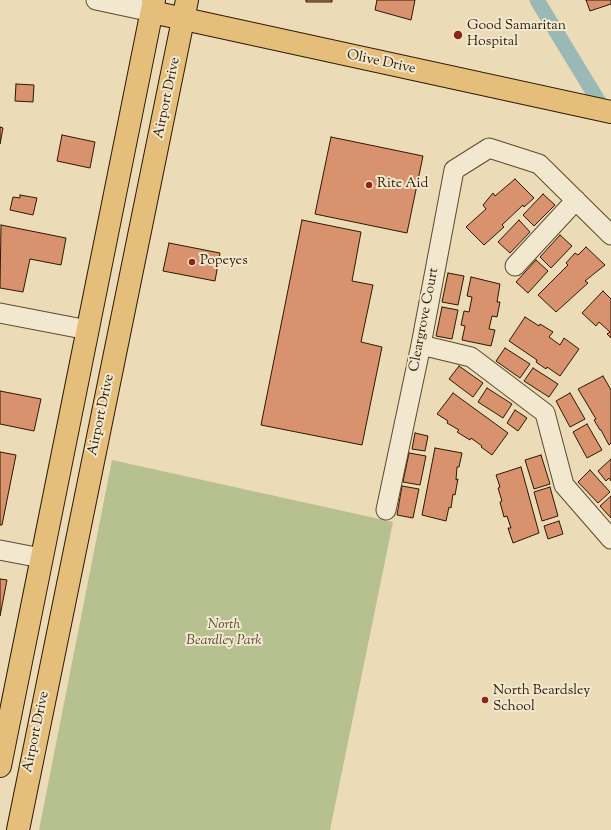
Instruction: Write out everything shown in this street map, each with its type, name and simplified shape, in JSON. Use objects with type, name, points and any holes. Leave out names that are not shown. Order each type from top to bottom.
[{"type":"main road","name":"Olive Drive","points":[[153,6],[185,9],[548,99],[611,112]]},
{"type":"main road","name":"Airport Drive","points":[[0,766],[153,6]]},
{"type":"main road","name":"Airport Drive","points":[[18,830],[185,9]]},
{"type":"street","points":[[96,0],[153,6]]},
{"type":"street","name":"Cleargrove Court","points":[[386,510],[421,345],[454,170],[489,148],[539,164],[576,200]]},
{"type":"street","points":[[515,266],[576,200],[611,236]]},
{"type":"street","points":[[0,313],[88,330]]},
{"type":"street","points":[[421,345],[471,358],[545,413],[564,485],[611,539]]},
{"type":"street","points":[[0,550],[41,558]]},
{"type":"green space","name":"North Beardley Park","points":[[112,460],[393,522],[330,830],[39,830]]},
{"type":"building","points":[[306,0],[332,0],[332,2],[306,2]]},
{"type":"building","points":[[377,0],[415,0],[411,20],[375,10]]},
{"type":"building","points":[[586,0],[611,0],[611,4],[590,11]]},
{"type":"building","points":[[16,84],[34,85],[33,102],[15,101]]},
{"type":"building","points":[[0,127],[3,128],[0,144]]},
{"type":"building","points":[[62,135],[95,142],[90,168],[57,161]]},
{"type":"building","name":"Rite Aid","points":[[331,137],[423,156],[407,233],[315,214]]},
{"type":"building","points":[[515,179],[534,198],[524,207],[523,205],[502,225],[504,227],[484,245],[466,227],[486,209],[483,205],[493,193],[495,196]]},
{"type":"building","points":[[543,194],[555,205],[534,226],[523,215]]},
{"type":"building","points":[[20,195],[37,198],[33,215],[10,210],[13,197],[20,198]]},
{"type":"building","points":[[302,220],[361,232],[352,281],[373,285],[361,342],[382,347],[362,445],[261,425]]},
{"type":"building","points":[[519,220],[530,232],[510,253],[498,242]]},
{"type":"building","points":[[1,225],[66,238],[61,265],[30,259],[23,292],[0,288]]},
{"type":"building","points":[[560,235],[572,246],[551,268],[540,257]]},
{"type":"building","name":"Popeyes","points":[[169,243],[220,253],[215,281],[163,271]]},
{"type":"building","points":[[586,247],[605,265],[585,281],[588,283],[556,312],[538,295],[568,265],[566,263],[575,253],[578,255]]},
{"type":"building","points":[[536,260],[548,271],[528,293],[516,282]]},
{"type":"building","points":[[448,273],[464,276],[458,305],[442,302]]},
{"type":"building","points":[[471,277],[500,284],[497,302],[500,302],[497,317],[492,316],[489,329],[495,330],[491,346],[462,340],[465,326],[461,325],[464,311],[469,312],[472,297],[467,296]]},
{"type":"building","points":[[603,291],[611,299],[611,338],[607,334],[610,332],[599,322],[596,326],[582,313]]},
{"type":"building","points":[[442,307],[458,310],[452,339],[436,336]]},
{"type":"building","points":[[525,317],[539,326],[540,324],[553,332],[549,337],[560,345],[564,338],[579,349],[560,376],[547,367],[546,369],[536,362],[537,360],[509,341]]},
{"type":"building","points":[[505,348],[530,364],[520,378],[496,361]]},
{"type":"building","points":[[459,366],[483,383],[473,397],[449,379]]},
{"type":"building","points":[[533,368],[558,384],[549,397],[524,381]]},
{"type":"building","points":[[603,376],[611,390],[611,443],[609,445],[594,420],[596,419],[578,389]]},
{"type":"building","points":[[487,388],[512,404],[503,418],[478,402]]},
{"type":"building","points":[[0,391],[41,399],[34,431],[0,424]]},
{"type":"building","points":[[453,393],[508,433],[492,455],[471,438],[470,440],[457,432],[459,430],[447,423],[448,421],[437,414]]},
{"type":"building","points":[[570,393],[585,419],[570,427],[556,401]]},
{"type":"building","points":[[515,410],[527,418],[518,431],[507,423]]},
{"type":"building","points":[[587,424],[602,450],[587,458],[573,432]]},
{"type":"building","points":[[415,433],[428,436],[425,451],[412,449]]},
{"type":"building","points":[[435,448],[462,453],[459,467],[457,467],[456,480],[458,479],[455,495],[453,494],[451,508],[449,507],[446,521],[422,515]]},
{"type":"building","points":[[0,452],[16,455],[2,525],[0,525]]},
{"type":"building","points":[[409,453],[426,456],[420,485],[403,482]]},
{"type":"building","points":[[541,455],[550,484],[534,489],[525,460]]},
{"type":"building","points":[[611,459],[611,481],[609,478],[606,481],[598,471]]},
{"type":"building","points":[[521,467],[539,533],[513,543],[508,528],[511,528],[507,516],[504,517],[500,502],[502,501],[498,488],[500,487],[496,475]]},
{"type":"building","points":[[590,470],[610,492],[598,503],[578,482]]},
{"type":"building","points":[[402,486],[419,489],[413,518],[397,515]]},
{"type":"building","points":[[550,487],[558,516],[542,521],[534,492]]},
{"type":"building","points":[[611,496],[611,518],[600,506]]},
{"type":"building","points":[[559,521],[563,534],[548,539],[544,526]]},
{"type":"building","points":[[0,579],[7,580],[0,616]]},
{"type":"waterway","points":[[537,0],[607,115]]},
{"type":"place","name":"Good Samaritan Hospital","points":[[458,35]]},
{"type":"place","name":"Rite Aid","points":[[369,185]]},
{"type":"place","name":"Popeyes","points":[[192,262]]},
{"type":"place","name":"North Beardsley School","points":[[485,700]]}]
